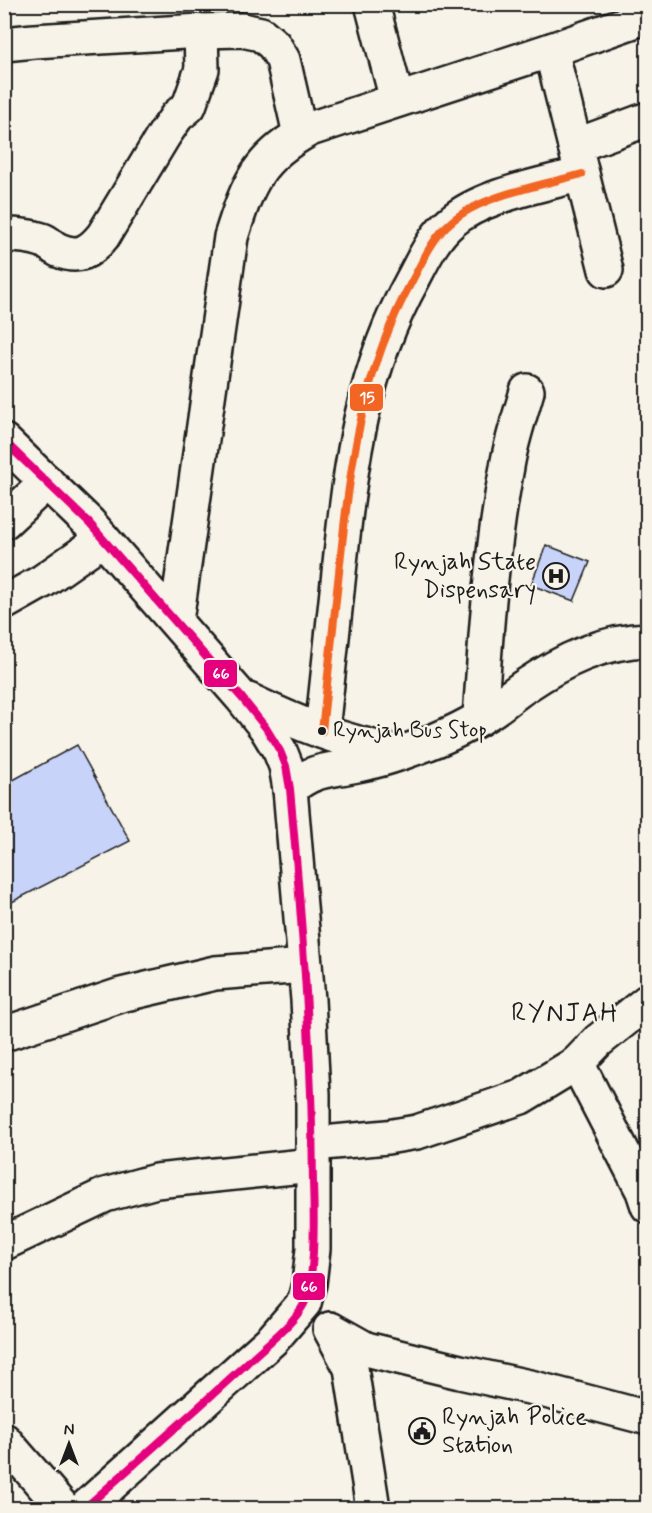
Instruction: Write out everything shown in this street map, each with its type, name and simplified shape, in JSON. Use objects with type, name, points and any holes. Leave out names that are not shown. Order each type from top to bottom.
[{"type":"street","points":[[372,4],[397,100]]},
{"type":"street","points":[[176,621],[231,237],[241,204],[251,182],[268,159],[286,142],[310,129],[551,50],[639,14]]},
{"type":"street","points":[[4,44],[151,19],[201,31],[242,30],[261,34],[274,45],[283,60],[300,134]]},
{"type":"street","points":[[4,235],[22,235],[44,240],[59,250],[77,254],[91,250],[103,236],[177,116],[189,106],[202,69],[201,31]]},
{"type":"street","points":[[551,50],[606,270]]},
{"type":"street","points":[[322,731],[348,489],[358,427],[369,384],[389,328],[427,252],[449,223],[474,206],[579,160],[648,119]]},
{"type":"street","points":[[480,718],[495,543],[507,464],[527,391]]},
{"type":"street","points":[[4,441],[103,539],[242,698],[266,728],[280,751],[286,766],[290,789],[305,966],[313,1094],[313,1249],[304,1304],[264,1347],[85,1509]]},
{"type":"street","points":[[4,522],[47,482]]},
{"type":"street","points":[[4,603],[43,581],[103,539]]},
{"type":"street","points":[[290,789],[318,771],[358,765],[402,753],[444,736],[480,718],[525,686],[578,655],[617,643],[648,640]]},
{"type":"street","points":[[242,698],[286,718],[340,738],[377,749],[402,753]]},
{"type":"street","points":[[4,1034],[121,995],[215,973],[305,966]]},
{"type":"street","points":[[4,1242],[105,1195],[156,1181],[313,1155],[417,1132],[521,1097],[577,1063],[598,1041],[648,1000]]},
{"type":"street","points":[[577,1063],[643,1191],[648,1206]]},
{"type":"street","points":[[300,1309],[366,1349],[534,1388],[648,1418]]},
{"type":"street","points":[[332,1330],[351,1368],[373,1509]]},
{"type":"street","points":[[4,1440],[63,1509]]},
{"type":"building","points":[[546,545],[590,562],[574,601],[531,585]]},
{"type":"building","points":[[77,745],[130,841],[4,906],[4,785]]},
{"type":"transit line","name":"15","points":[[322,731],[354,453],[370,382],[396,313],[429,249],[451,222],[464,213],[496,198],[582,174]]},
{"type":"transit line","name":"66","points":[[4,441],[89,523],[242,698],[266,728],[280,751],[286,766],[290,789],[302,936],[311,1084],[314,1210],[311,1279],[304,1304],[293,1320],[278,1335],[85,1508]]},
{"type":"place","name":"Rynjah State Dispensary","points":[[556,576]]},
{"type":"place","name":"Rynjah Bus Stop","points":[[322,731]]},
{"type":"place","name":"Rynjah Police Station","points":[[422,1431]]},
{"type":"district","name":"RYNJAH","points":[[565,1014]]}]
